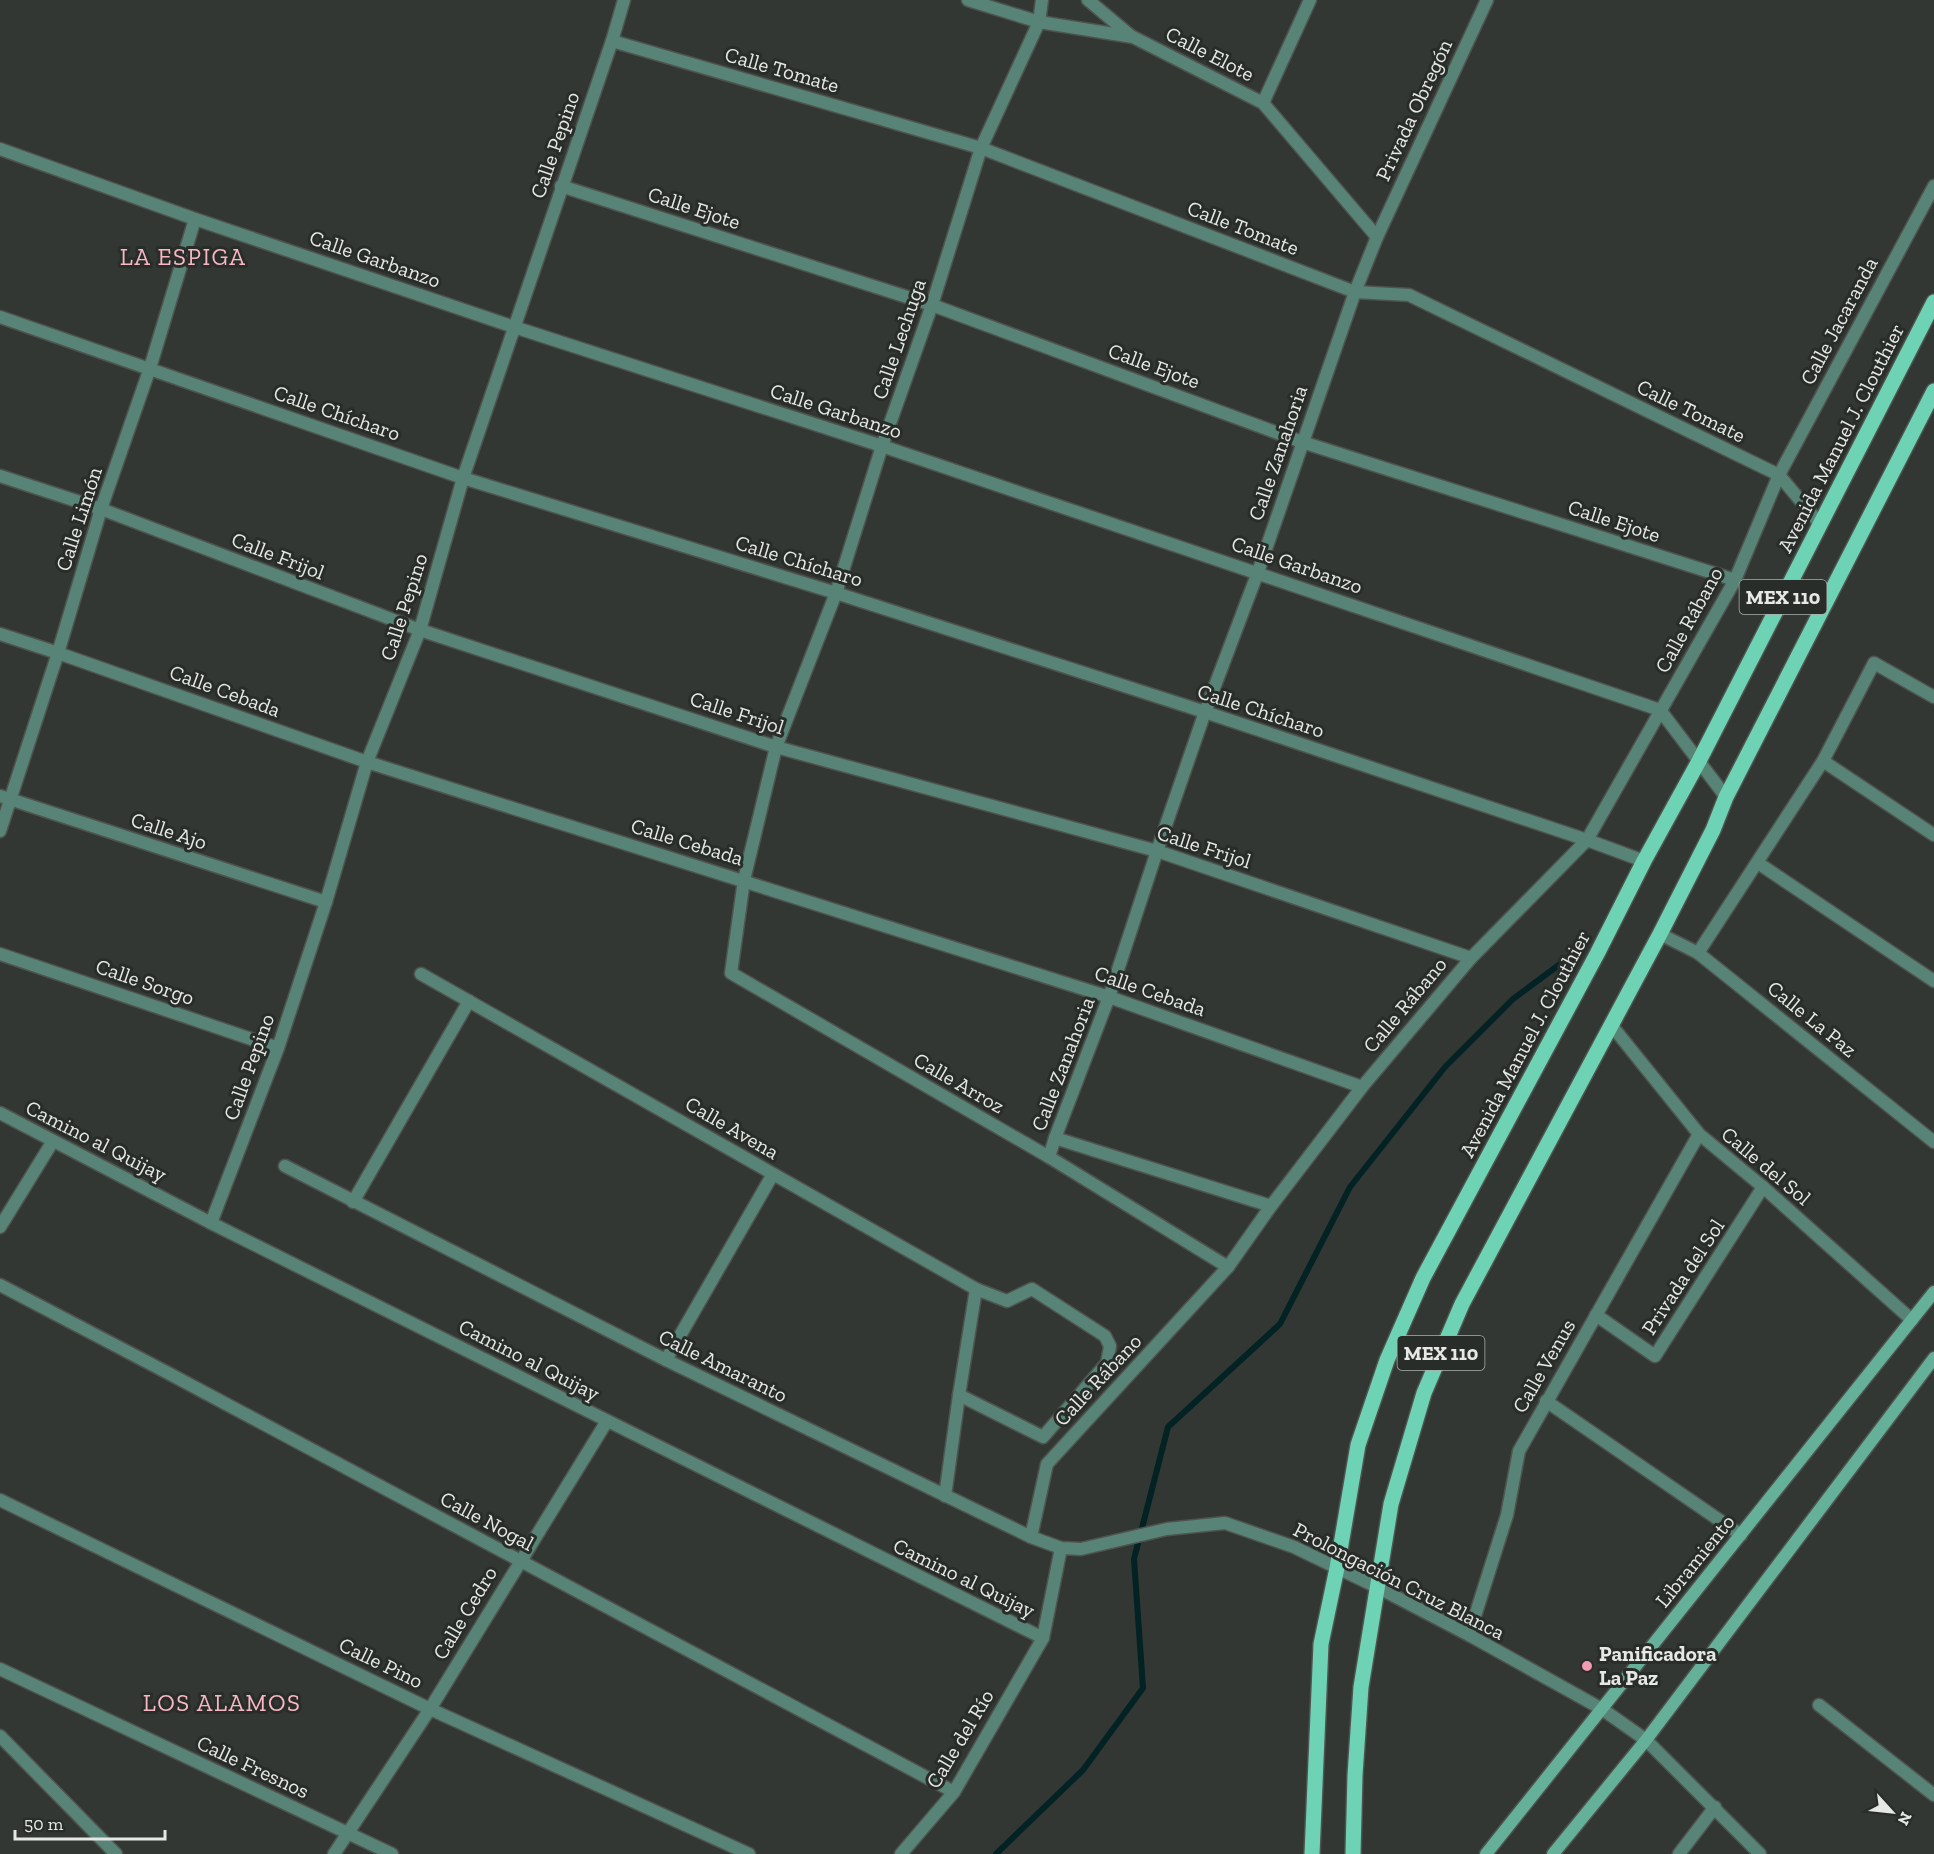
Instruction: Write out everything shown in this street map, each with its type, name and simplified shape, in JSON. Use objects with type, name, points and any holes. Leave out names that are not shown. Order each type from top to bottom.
[{"type":"main road","name":"Avenida Manuel J. Clouthier","points":[[1312,1854],[1321,1644],[1337,1568],[1358,1445],[1387,1360],[1423,1278],[1598,954],[1934,302]]},
{"type":"main road","name":"MEX 110","points":[[1353,1854],[1361,1687],[1391,1504],[1424,1394],[1457,1314],[1660,934],[1713,830],[1726,797],[1934,391]]},
{"type":"main road","name":"Libramiento","points":[[1486,1854],[1934,1292]]},
{"type":"main road","points":[[1553,1854],[1646,1740],[1934,1358]]},
{"type":"street","name":"Calle Pepino","points":[[211,1223],[278,1048],[326,902],[367,762],[420,630],[463,478],[624,0]]},
{"type":"street","name":"Calle Elote","points":[[968,0],[1039,22],[1133,37],[1263,104],[1377,237]]},
{"type":"street","name":"Calle Lechuga","points":[[731,973],[744,880],[776,747],[836,593],[882,446],[932,305],[981,148],[1039,22],[1042,0]]},
{"type":"street","points":[[1088,0],[1133,37]]},
{"type":"street","points":[[1263,104],[1310,0]]},
{"type":"street","name":"Privada Obregón","points":[[1377,237],[1486,0]]},
{"type":"street","name":"Calle Tomate","points":[[612,40],[981,148],[1355,292],[1409,296],[1779,475],[1820,524]]},
{"type":"street","name":"Calle Garbanzo","points":[[0,149],[195,219],[514,327],[882,446],[1660,710]]},
{"type":"street","name":"Calle Ejote","points":[[561,186],[932,305],[1302,442],[1735,580]]},
{"type":"street","name":"Calle Jacaranda","points":[[1779,475],[1934,186]]},
{"type":"street","name":"Calle Limón","points":[[0,831],[5,798],[58,653],[101,510],[150,368],[195,219]]},
{"type":"street","name":"Calle Zanahoria","points":[[1049,1157],[1109,997],[1205,712],[1258,572],[1355,292],[1377,237]]},
{"type":"street","name":"Calle Chícharo","points":[[0,317],[463,478],[836,593],[1205,712],[1644,861]]},
{"type":"street","name":"Calle Rábano","points":[[1030,1537],[1047,1464],[1228,1268],[1270,1206],[1362,1087],[1471,958],[1587,840],[1735,580],[1779,475]]},
{"type":"street","name":"Calle Frijol","points":[[0,476],[101,510],[420,630],[776,747],[1157,851],[1471,958]]},
{"type":"street","name":"Calle Cebada","points":[[0,634],[367,762],[1109,997],[1362,1087]]},
{"type":"street","points":[[1698,953],[1823,761],[1874,663],[1934,697]]},
{"type":"street","points":[[1660,710],[1726,797]]},
{"type":"street","points":[[1823,761],[1934,835]]},
{"type":"street","name":"Calle Ajo","points":[[5,798],[326,902]]},
{"type":"street","points":[[1758,863],[1931,979],[1934,966]]},
{"type":"street","name":"Calle La Paz","points":[[1660,934],[1698,953],[1934,1140]]},
{"type":"street","name":"Calle Sorgo","points":[[0,954],[278,1048]]},
{"type":"street","name":"Calle Arroz","points":[[731,973],[1049,1157],[1228,1268]]},
{"type":"street","name":"Calle Avena","points":[[421,974],[976,1289],[1007,1301],[1032,1289],[1105,1336],[1110,1346],[1107,1363],[1043,1437],[959,1395]]},
{"type":"street","points":[[353,1202],[469,1002]]},
{"type":"street","name":"Calle del Sol","points":[[1612,1026],[1699,1134],[1763,1187],[1912,1320]]},
{"type":"street","name":"Camino al Quijay","points":[[0,1113],[211,1223],[1042,1638]]},
{"type":"street","name":"Calle Venus","points":[[1469,1635],[1507,1515],[1519,1451],[1699,1134]]},
{"type":"street","points":[[1055,1138],[1270,1206]]},
{"type":"street","points":[[0,1227],[53,1141]]},
{"type":"street","name":"Calle Amaranto","points":[[285,1166],[666,1360],[1030,1537],[1060,1548],[1081,1549]]},
{"type":"street","points":[[666,1360],[773,1174]]},
{"type":"street","name":"Privada del Sol","points":[[1596,1315],[1655,1356],[1763,1187]]},
{"type":"street","name":"Calle Nogal","points":[[0,1285],[954,1792]]},
{"type":"street","points":[[945,1496],[976,1289]]},
{"type":"street","points":[[1546,1401],[1741,1535]]},
{"type":"street","name":"Calle Cedro","points":[[334,1854],[430,1709],[607,1421]]},
{"type":"street","name":"Calle Pino","points":[[0,1500],[430,1709],[749,1854]]},
{"type":"street","name":"Prolongación Cruz Blanca","points":[[1081,1549],[1167,1529],[1225,1523],[1294,1547],[1469,1635],[1602,1709],[1646,1740],[1760,1854]]},
{"type":"street","name":"Calle del Río","points":[[901,1854],[954,1792],[1042,1638],[1060,1548]]},
{"type":"street","name":"Calle Fresnos","points":[[0,1669],[392,1854]]},
{"type":"street","points":[[1819,1705],[1934,1795]]},
{"type":"street","points":[[0,1736],[116,1854]]},
{"type":"street","points":[[1679,1854],[1715,1807]]},
{"type":"waterway","points":[[996,1854],[1083,1770],[1143,1688],[1134,1559],[1168,1427],[1280,1324],[1350,1187],[1445,1067],[1513,999],[1567,959]]},
{"type":"place","name":"Panificadora La Paz","points":[[1587,1666]]},
{"type":"district","name":"LA ESPIGA","points":[[183,257]]},
{"type":"district","name":"LOS ALAMOS","points":[[222,1703]]}]
